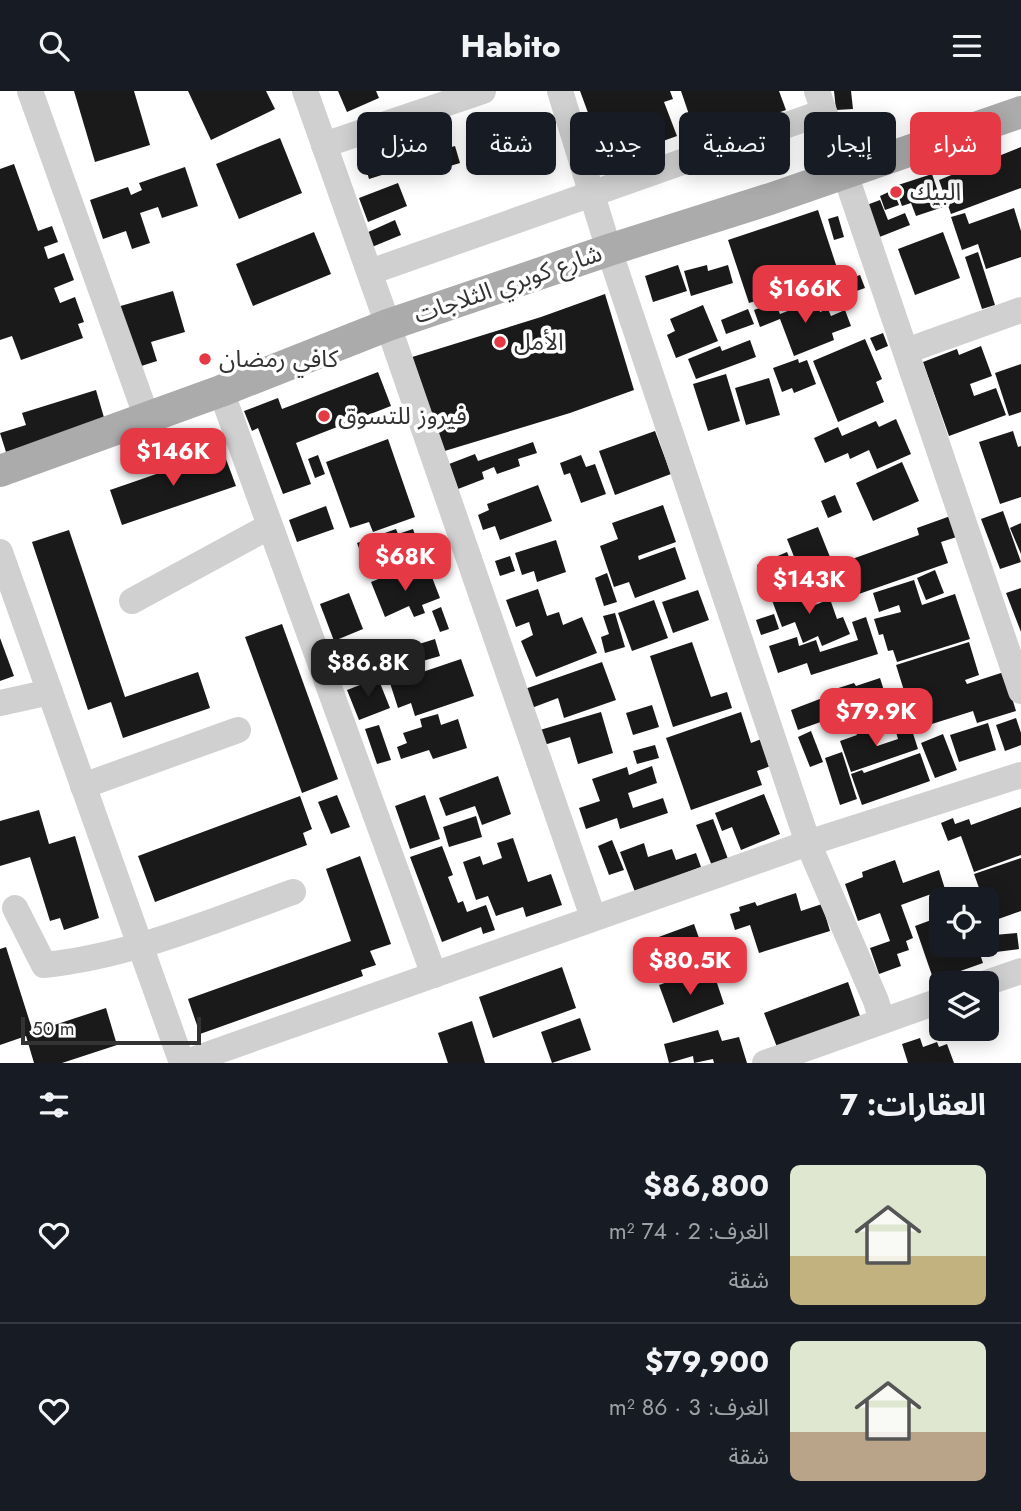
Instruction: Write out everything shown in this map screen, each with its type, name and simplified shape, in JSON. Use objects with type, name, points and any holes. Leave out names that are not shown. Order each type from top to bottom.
[{"type":"main road","name":"شارع كوبري الثلاجات","points":[[896,155],[1021,112]]},
{"type":"main road","name":"شارع كوبري الثلاجات","points":[[0,471],[221,391],[388,325],[839,175]]},
{"type":"street","points":[[30,91],[146,418]]},
{"type":"street","points":[[305,91],[593,917]]},
{"type":"street","points":[[324,145],[483,91]]},
{"type":"street","points":[[560,91],[609,250],[808,843],[882,1021]]},
{"type":"street","points":[[370,272],[592,194],[820,101]]},
{"type":"street","points":[[846,175],[1021,691]]},
{"type":"street","points":[[906,352],[1021,310]]},
{"type":"street","points":[[221,391],[434,975]]},
{"type":"street","points":[[132,601],[270,526]]},
{"type":"street","points":[[0,552],[183,1063],[808,843],[1021,775]]},
{"type":"street","points":[[0,703],[50,692]]},
{"type":"street","points":[[83,786],[238,730]]},
{"type":"street","points":[[15,908],[44,965],[72,962],[140,946],[293,892]]},
{"type":"street","points":[[999,979],[1021,971]]},
{"type":"street","points":[[765,1063],[929,1005]]},
{"type":"building","points":[[74,91],[134,91],[150,145],[95,162]]},
{"type":"building","points":[[188,91],[266,91],[275,109],[211,140]]},
{"type":"building","points":[[338,91],[376,91],[379,98],[347,112]]},
{"type":"building","points":[[580,91],[670,91],[673,99],[664,102],[677,136],[665,140],[665,112],[588,112]]},
{"type":"building","points":[[681,91],[779,91],[786,110],[780,112],[688,112]]},
{"type":"building","points":[[834,91],[851,91],[853,109],[836,110]]},
{"type":"building","points":[[280,138],[302,193],[239,219],[216,164]]},
{"type":"building","points":[[455,146],[460,163],[452,165],[452,147]]},
{"type":"building","points":[[1021,147],[1021,188],[951,214],[939,180],[951,175],[1001,175],[1001,155]]},
{"type":"building","points":[[14,164],[38,231],[52,226],[58,242],[44,247],[48,259],[64,253],[74,280],[54,288],[60,303],[75,297],[84,322],[78,324],[83,338],[21,360],[12,336],[0,340],[0,169]]},
{"type":"building","points":[[185,167],[198,206],[162,218],[158,207],[140,213],[150,243],[132,249],[126,231],[103,239],[90,200],[128,187],[131,195],[142,190],[139,183]]},
{"type":"building","points":[[932,175],[943,207],[916,216],[911,203],[902,206],[895,186]]},
{"type":"building","points":[[398,183],[407,206],[368,222],[359,198]]},
{"type":"building","points":[[893,190],[899,205],[885,210],[880,196]]},
{"type":"building","points":[[880,200],[888,220],[905,213],[910,225],[877,238],[864,206]]},
{"type":"building","points":[[1014,208],[1021,231],[1021,257],[986,269],[978,244],[962,250],[951,217],[965,213],[969,224]]},
{"type":"building","points":[[818,210],[839,274],[749,303],[728,240]]},
{"type":"building","points":[[838,216],[844,237],[834,240],[828,219]]},
{"type":"building","points":[[395,220],[401,235],[372,247],[366,233]]},
{"type":"building","points":[[314,232],[331,274],[253,306],[236,264]]},
{"type":"building","points":[[943,232],[960,278],[915,295],[898,249]]},
{"type":"building","points":[[978,252],[995,305],[982,309],[965,257]]},
{"type":"building","points":[[678,265],[687,291],[653,302],[645,276]]},
{"type":"building","points":[[707,265],[708,271],[728,265],[733,283],[691,296],[684,271]]},
{"type":"building","points":[[860,275],[865,288],[848,294],[843,281]]},
{"type":"building","points":[[173,291],[185,332],[151,342],[157,361],[135,368],[117,307]]},
{"type":"building","points":[[605,294],[634,390],[570,413],[438,453],[409,358]]},
{"type":"building","points":[[816,300],[820,312],[828,309],[831,316],[845,310],[851,326],[832,333],[834,340],[794,356],[780,319],[760,327],[754,310],[775,302],[780,314]]},
{"type":"building","points":[[703,305],[718,341],[676,358],[667,335],[675,331],[670,319]]},
{"type":"building","points":[[748,309],[754,324],[726,334],[721,320]]},
{"type":"building","points":[[883,333],[888,346],[876,351],[870,338]]},
{"type":"building","points":[[865,339],[882,379],[876,382],[884,402],[838,422],[813,361]]},
{"type":"building","points":[[750,340],[756,357],[696,379],[688,359],[720,346],[722,351]]},
{"type":"building","points":[[981,346],[992,376],[970,384],[974,396],[996,388],[1006,415],[949,436],[923,362],[957,349],[959,355]]},
{"type":"building","points":[[798,359],[799,363],[807,360],[816,384],[794,393],[792,388],[782,392],[773,368]]},
{"type":"building","points":[[1021,364],[1021,412],[1009,416],[995,373]]},
{"type":"building","points":[[378,372],[391,406],[296,443],[311,484],[283,494],[258,428],[252,431],[244,411],[278,398],[282,409]]},
{"type":"building","points":[[726,374],[740,421],[708,431],[693,384]]},
{"type":"building","points":[[769,378],[780,415],[746,425],[735,388]]},
{"type":"building","points":[[96,390],[105,421],[6,452],[0,433],[26,425],[22,413]]},
{"type":"building","points":[[896,419],[911,454],[877,469],[869,450],[850,459],[848,453],[825,463],[814,438],[838,427],[842,436],[876,421],[879,427]]},
{"type":"building","points":[[655,431],[671,474],[615,495],[599,451]]},
{"type":"building","points":[[1013,431],[1018,447],[1021,446],[1021,497],[1000,504],[979,442]]},
{"type":"building","points":[[388,439],[415,517],[373,532],[369,522],[350,528],[326,462]]},
{"type":"building","points":[[533,442],[537,453],[518,459],[520,466],[497,474],[494,467],[482,472],[484,479],[458,489],[449,464],[475,454],[478,461]]},
{"type":"building","points":[[223,451],[236,486],[122,525],[110,490]]},
{"type":"building","points":[[318,455],[325,474],[315,478],[308,459]]},
{"type":"building","points":[[581,455],[586,467],[595,464],[606,494],[581,503],[570,473],[564,475],[560,463]]},
{"type":"building","points":[[902,462],[919,501],[873,521],[856,483]]},
{"type":"building","points":[[538,485],[552,521],[500,540],[495,526],[483,530],[478,515],[489,510],[487,504]]},
{"type":"building","points":[[835,495],[842,512],[828,518],[821,501]]},
{"type":"building","points":[[663,505],[676,542],[638,556],[639,560],[675,547],[686,579],[635,598],[629,582],[614,587],[600,546],[618,539],[612,523]]},
{"type":"building","points":[[326,506],[334,529],[297,542],[289,520]]},
{"type":"building","points":[[1003,511],[1021,562],[1000,569],[981,519]]},
{"type":"building","points":[[956,514],[963,535],[941,542],[948,563],[853,596],[841,563],[919,535],[917,528]]},
{"type":"building","points":[[1021,523],[1021,554],[1010,528]]},
{"type":"building","points":[[818,527],[842,587],[827,593],[822,581],[806,587],[787,539]]},
{"type":"building","points":[[396,529],[398,534],[413,529],[423,558],[401,566],[398,560],[388,564],[386,559],[366,567],[357,543]]},
{"type":"building","points":[[69,530],[125,697],[198,672],[210,708],[123,738],[111,702],[88,710],[32,542]]},
{"type":"building","points":[[556,540],[566,572],[537,582],[534,571],[522,575],[515,553]]},
{"type":"building","points":[[787,552],[798,579],[767,591],[757,565]]},
{"type":"building","points":[[510,556],[515,571],[500,576],[495,561]]},
{"type":"building","points":[[935,570],[944,593],[926,600],[917,578]]},
{"type":"building","points":[[398,571],[402,583],[430,572],[440,598],[422,605],[425,613],[414,617],[409,606],[385,617],[371,582]]},
{"type":"building","points":[[607,573],[617,602],[604,606],[595,578]]},
{"type":"building","points":[[914,580],[922,605],[955,594],[970,639],[897,662],[893,650],[888,651],[883,634],[879,635],[874,619],[901,612],[899,605],[879,612],[873,593]]},
{"type":"building","points":[[801,583],[810,607],[830,599],[837,619],[843,617],[850,634],[822,646],[818,636],[803,643],[795,622],[782,627],[770,595]]},
{"type":"building","points":[[1021,588],[1021,632],[1006,593]]},
{"type":"building","points":[[538,589],[547,616],[559,612],[563,625],[582,617],[597,653],[536,677],[521,641],[533,635],[529,622],[516,627],[506,600]]},
{"type":"building","points":[[698,590],[709,620],[673,633],[662,602]]},
{"type":"building","points":[[349,593],[363,629],[334,641],[320,604]]},
{"type":"building","points":[[654,600],[668,638],[632,651],[618,613]]},
{"type":"building","points":[[441,607],[449,629],[440,632],[432,611]]},
{"type":"building","points":[[615,613],[625,647],[605,653],[601,637],[609,634],[603,616]]},
{"type":"building","points":[[774,614],[779,629],[761,635],[756,620]]},
{"type":"building","points":[[866,617],[878,654],[811,675],[807,663],[778,673],[769,646],[797,637],[799,646],[816,640],[820,652],[858,640],[852,622]]},
{"type":"building","points":[[282,624],[338,779],[302,793],[245,637]]},
{"type":"building","points":[[0,638],[14,676],[0,681]]},
{"type":"building","points":[[435,639],[440,656],[402,667],[397,651]]},
{"type":"building","points":[[692,642],[711,697],[727,692],[732,708],[673,727],[650,656]]},
{"type":"building","points":[[969,642],[979,675],[965,680],[967,684],[1004,672],[1016,711],[977,723],[973,711],[916,729],[896,665]]},
{"type":"building","points":[[374,655],[379,665],[350,678],[346,667]]},
{"type":"building","points":[[461,659],[474,696],[415,716],[411,703],[398,708],[390,683]]},
{"type":"building","points":[[602,662],[616,700],[564,718],[558,698],[529,709],[522,690]]},
{"type":"building","points":[[378,678],[390,708],[359,720],[347,690]]},
{"type":"building","points":[[880,678],[888,703],[873,709],[876,717],[849,726],[846,719],[836,722],[826,692]]},
{"type":"building","points":[[825,697],[832,718],[798,730],[791,710]]},
{"type":"building","points":[[652,705],[659,727],[633,735],[626,713]]},
{"type":"building","points":[[601,712],[613,753],[578,764],[570,737],[544,745],[540,730]]},
{"type":"building","points":[[741,712],[751,743],[764,738],[773,765],[757,771],[762,785],[691,810],[666,738]]},
{"type":"building","points":[[438,714],[441,725],[458,719],[467,748],[433,759],[429,750],[401,759],[397,747],[407,743],[403,733],[422,727],[420,719]]},
{"type":"building","points":[[1016,718],[1021,733],[1021,745],[1005,751],[996,725]]},
{"type":"building","points":[[988,723],[996,750],[959,762],[950,735]]},
{"type":"building","points":[[379,725],[391,760],[377,764],[365,729]]},
{"type":"building","points":[[870,726],[877,746],[898,739],[896,732],[911,727],[918,749],[851,772],[840,741],[857,735],[855,731]]},
{"type":"building","points":[[811,731],[823,762],[810,767],[798,737]]},
{"type":"building","points":[[943,734],[957,770],[935,778],[921,743]]},
{"type":"building","points":[[655,745],[659,758],[637,764],[633,751]]},
{"type":"building","points":[[842,752],[857,799],[840,805],[825,758]]},
{"type":"building","points":[[920,753],[930,781],[862,805],[851,774],[862,770],[864,773]]},
{"type":"building","points":[[652,766],[657,783],[628,793],[633,808],[663,798],[668,813],[620,829],[617,818],[586,829],[579,808],[600,801],[592,779],[627,767],[629,775]]},
{"type":"building","points":[[498,776],[511,814],[482,825],[475,806],[446,816],[439,798]]},
{"type":"building","points":[[764,794],[780,834],[741,850],[732,827],[722,831],[715,813]]},
{"type":"building","points":[[337,795],[350,827],[331,834],[318,802]]},
{"type":"building","points":[[425,795],[440,839],[410,849],[395,806]]},
{"type":"building","points":[[300,796],[312,829],[303,833],[307,845],[155,902],[138,856]]},
{"type":"building","points":[[1021,807],[1021,855],[974,872],[961,836],[948,841],[941,823],[953,818],[955,824],[969,819],[971,825]]},
{"type":"building","points":[[39,810],[49,844],[75,836],[99,918],[64,930],[60,918],[50,921],[30,857],[0,866],[0,821]]},
{"type":"building","points":[[476,816],[482,837],[449,847],[443,827]]},
{"type":"building","points":[[713,819],[728,859],[712,866],[696,825]]},
{"type":"building","points":[[513,838],[528,882],[551,874],[562,905],[526,917],[523,907],[496,916],[488,896],[476,900],[463,862],[480,856],[483,865],[502,858],[497,843]]},
{"type":"building","points":[[612,840],[624,870],[609,875],[598,846]]},
{"type":"building","points":[[644,843],[648,857],[672,849],[676,860],[696,853],[701,867],[635,892],[620,852]]},
{"type":"building","points":[[442,846],[453,875],[448,877],[458,903],[463,901],[467,912],[486,905],[495,930],[483,934],[481,927],[442,942],[410,857]]},
{"type":"building","points":[[360,856],[391,944],[370,951],[376,965],[361,970],[363,976],[200,1034],[188,999],[351,941],[326,869]]},
{"type":"building","points":[[1021,858],[1021,911],[999,919],[999,887],[979,887],[974,874]]},
{"type":"building","points":[[895,860],[903,883],[939,870],[944,887],[929,887],[929,895],[901,905],[913,938],[906,941],[909,950],[897,954],[901,966],[879,974],[870,948],[890,941],[880,913],[858,921],[845,884],[863,877],[862,872]]},
{"type":"building","points":[[796,893],[801,911],[822,904],[830,931],[759,953],[750,925],[735,930],[730,914],[740,911],[739,907],[755,902],[757,906]]},
{"type":"building","points":[[929,921],[929,957],[981,957],[983,963],[960,971],[930,971],[915,926]]},
{"type":"building","points":[[694,924],[705,955],[655,973],[645,942]]},
{"type":"building","points":[[1017,933],[1019,949],[999,952],[999,935]]},
{"type":"building","points":[[6,947],[33,1032],[106,1008],[117,1045],[62,1063],[34,1063],[26,1036],[0,1045],[0,949]]},
{"type":"building","points":[[562,967],[576,1008],[493,1038],[479,997]]},
{"type":"building","points":[[693,973],[697,984],[715,977],[724,1004],[673,1023],[659,985]]},
{"type":"building","points":[[848,982],[860,1016],[777,1047],[764,1013]]},
{"type":"building","points":[[580,1018],[591,1050],[552,1063],[541,1032]]},
{"type":"building","points":[[472,1021],[485,1063],[448,1063],[438,1033]]},
{"type":"building","points":[[718,1030],[722,1041],[739,1037],[747,1063],[714,1063],[713,1059],[694,1063],[693,1056],[669,1063],[664,1044]]},
{"type":"building","points":[[920,1038],[923,1047],[937,1042],[939,1047],[947,1044],[954,1063],[908,1063],[902,1044]]},
{"type":"place","name":"البيك","points":[[896,192]]},
{"type":"place","name":"الأمل","points":[[500,342]]},
{"type":"place","name":"كافي رمضان","points":[[205,359]]},
{"type":"place","name":"فيروز للتسوق","points":[[324,416]]}]
